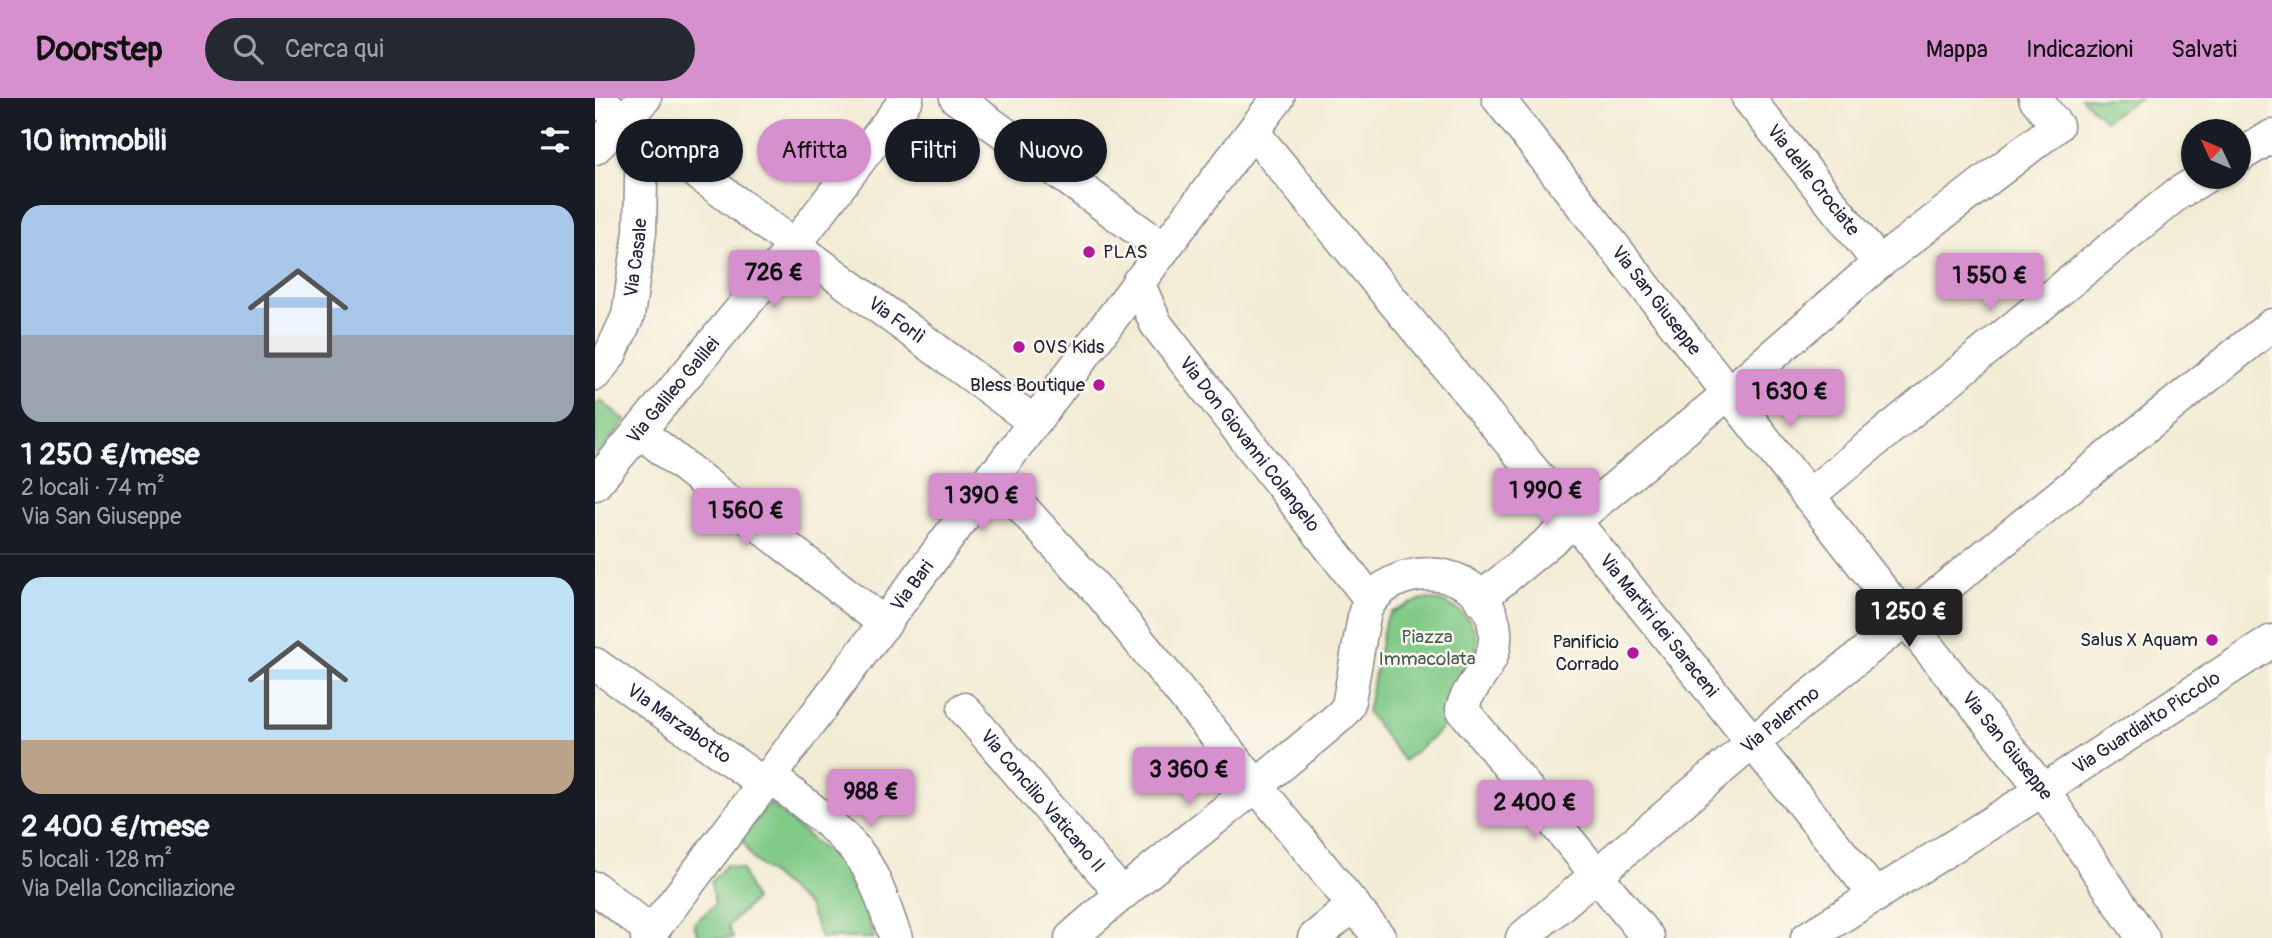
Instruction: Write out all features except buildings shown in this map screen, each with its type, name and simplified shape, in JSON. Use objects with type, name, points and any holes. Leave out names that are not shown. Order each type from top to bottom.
[{"type":"street","name":"Via Galileo Galilei","points":[[595,484],[794,246],[907,98]]},
{"type":"street","points":[[956,98],[1164,250]]},
{"type":"street","name":"Via Bari","points":[[650,935],[885,624],[992,475],[1279,98]]},
{"type":"street","name":"Via San Giuseppe","points":[[1498,98],[1808,496],[2043,790],[2143,938]]},
{"type":"street","name":"Via delle Crociate","points":[[1748,98],[1879,263]]},
{"type":"street","points":[[1480,599],[1729,393],[1879,263],[2057,126],[2035,98]]},
{"type":"street","name":"Via Forlì","points":[[595,99],[637,116],[794,246],[1033,421]]},
{"type":"street","points":[[595,148],[637,116]]},
{"type":"street","name":"Via Casale","points":[[595,374],[610,355],[628,316],[640,232],[637,116]]},
{"type":"street","name":"Via Martiri dei Saraceni","points":[[1253,132],[1574,520],[1876,896]]},
{"type":"street","points":[[2251,149],[2272,136]]},
{"type":"street","points":[[1808,496],[2186,189]]},
{"type":"street","name":"Via Don Giovanni Colangelo","points":[[1138,282],[1156,324],[1370,599]]},
{"type":"street","name":"Via Palermo","points":[[1522,938],[1753,741],[2272,325]]},
{"type":"street","points":[[639,431],[885,624]]},
{"type":"street","points":[[992,475],[1101,593],[1380,938]]},
{"type":"street","points":[[1071,938],[1121,893],[1258,787],[1341,715],[1348,706],[1365,611],[1370,599],[1391,581],[1408,575],[1431,572],[1466,585],[1480,599],[1495,629],[1494,649],[1488,666],[1462,709],[1648,938]]},
{"type":"street","name":"Via Guardialto Piccolo","points":[[1807,938],[2043,790],[2272,641]]},
{"type":"street","name":"VIa Marzabotto","points":[[595,664],[767,780],[837,831],[859,855],[874,879],[896,938]]},
{"type":"street","name":"Via Concilio Vaticano II","points":[[964,709],[1121,893]]},
{"type":"street","points":[[595,888],[650,935]]},
{"type":"street","points":[[1314,938],[1354,905]]},
{"type":"green space","points":[[2081,98],[2140,98],[2105,120]]},
{"type":"green space","points":[[600,400],[626,421],[595,459],[595,406]]},
{"type":"green space","name":"Piazza Immacolata","points":[[1422,599],[1445,603],[1465,615],[1476,634],[1477,645],[1472,662],[1451,693],[1441,729],[1404,761],[1367,712],[1385,622],[1392,612]]},
{"type":"green space","points":[[770,803],[854,876],[874,938],[821,938],[809,907],[752,858],[741,837]]},
{"type":"green space","points":[[726,865],[742,869],[754,900],[728,926],[733,938],[698,938],[694,923],[715,905],[711,882]]},
{"type":"place","name":"PLAS","points":[[1089,252]]},
{"type":"place","name":"OVS Kids","points":[[1019,347]]},
{"type":"place","name":"Bless Boutique","points":[[1099,385]]},
{"type":"place","name":"Salus X Aquam","points":[[2212,640]]},
{"type":"place","name":"Panificio Corrado","points":[[1633,653]]}]
